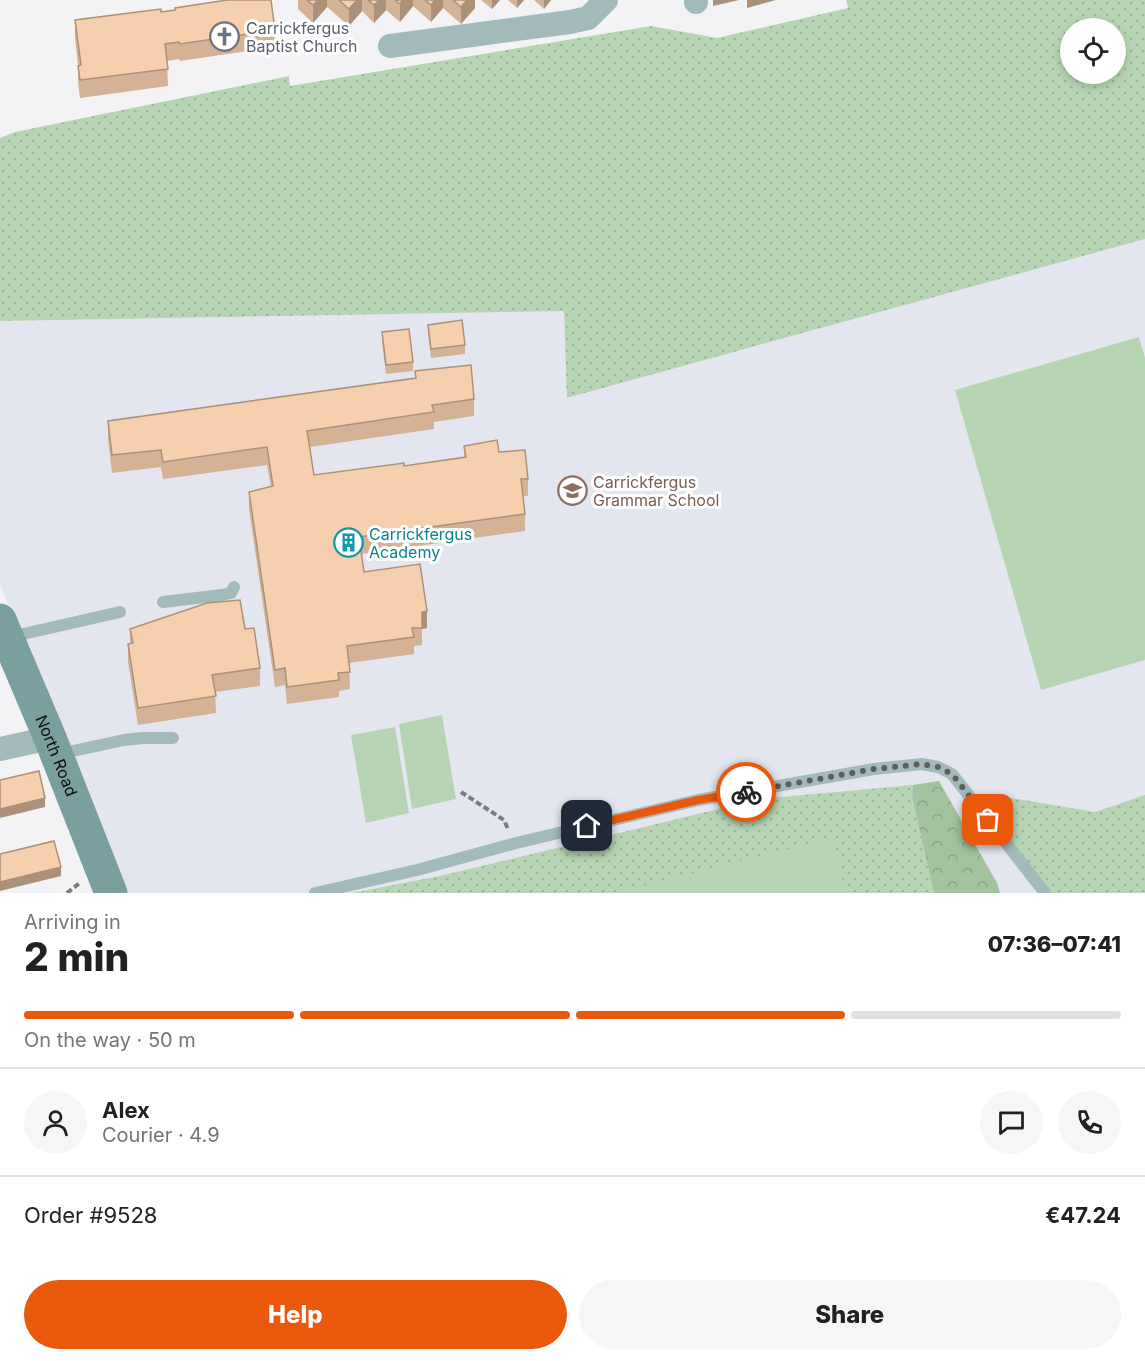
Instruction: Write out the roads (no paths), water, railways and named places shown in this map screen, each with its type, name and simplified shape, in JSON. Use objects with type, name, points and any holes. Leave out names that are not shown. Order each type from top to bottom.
[{"type":"street","points":[[390,46],[570,22],[588,18],[606,0]]},
{"type":"street","name":"North Road","points":[[4,629],[111,893]]},
{"type":"street","points":[[0,749],[53,747]]},
{"type":"lane","points":[[163,602],[222,595],[231,593],[234,587]]},
{"type":"lane","points":[[4,629],[120,612]]},
{"type":"lane","points":[[53,747],[173,738]]},
{"type":"lane","points":[[315,893],[698,800],[874,769],[922,764],[938,767],[952,774],[1045,893]]},
{"type":"place","name":"Carrickfergus Baptist Church","points":[[225,37]]},
{"type":"place","name":"Carrickfergus Grammar School","points":[[572,491]]},
{"type":"place","name":"Carrickfergus Academy","points":[[348,543]]}]
